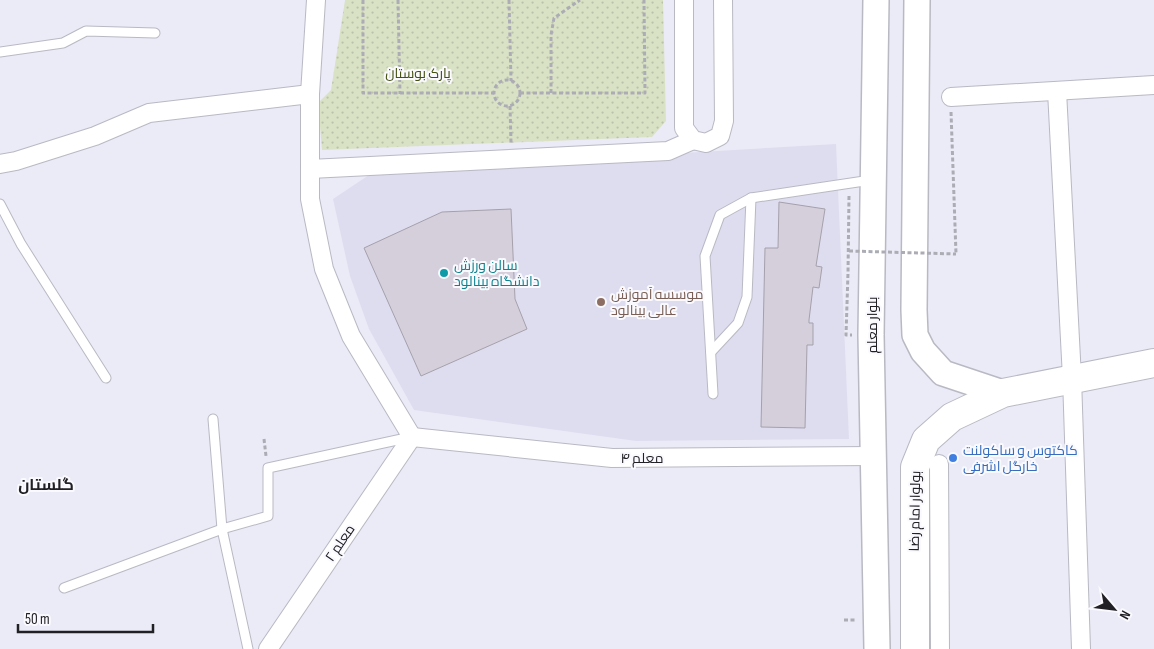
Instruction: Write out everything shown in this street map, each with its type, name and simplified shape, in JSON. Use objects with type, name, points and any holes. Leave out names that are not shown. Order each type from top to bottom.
[{"type":"highway","name":"بولوار امام رضا","points":[[915,649],[915,467],[926,440],[952,417],[1003,393],[1154,363]]},
{"type":"main road","name":"بلوار معلم","points":[[876,0],[871,335],[877,649]]},
{"type":"main road","points":[[917,0],[915,335],[923,351],[943,372],[1003,393]]},
{"type":"street","points":[[316,0],[310,94],[310,199],[324,269],[351,336],[412,437]]},
{"type":"street","points":[[684,0],[684,128],[693,140]]},
{"type":"street","points":[[310,169],[668,151],[693,140],[706,143],[720,136],[724,121],[724,0]]},
{"type":"street","points":[[951,97],[1154,85]]},
{"type":"street","points":[[1057,91],[1072,378],[1082,649]]},
{"type":"street","points":[[0,164],[16,162],[95,136],[148,113],[310,94]]},
{"type":"street","name":"معلم ۴","points":[[412,437],[612,458],[874,456]]},
{"type":"street","name":"معلم ۲","points":[[268,649],[412,437]]},
{"type":"street","points":[[939,464],[940,649]]},
{"type":"lane","points":[[0,52],[63,43],[86,31],[155,33]]},
{"type":"lane","points":[[713,394],[705,256],[720,215],[751,198],[873,180]]},
{"type":"lane","points":[[711,352],[738,322],[746,296],[751,198]]},
{"type":"lane","points":[[0,204],[21,244],[106,378]]},
{"type":"lane","points":[[213,419],[222,529],[248,649]]},
{"type":"lane","points":[[64,588],[222,529],[268,516],[268,468],[412,437]]},
{"type":"path","points":[[363,0],[363,93],[494,93]]},
{"type":"path","points":[[398,0],[400,94]]},
{"type":"path","points":[[509,0],[510,81]]},
{"type":"path","points":[[551,93],[550,35],[554,18],[580,0]]},
{"type":"path","points":[[520,93],[645,93],[644,0]]},
{"type":"path","points":[[510,81],[518,87],[520,93],[516,103],[510,106],[500,105],[496,102],[494,89],[501,82],[510,81]]},
{"type":"path","points":[[849,251],[956,254],[951,97]]},
{"type":"path","points":[[510,106],[511,159]]},
{"type":"shaded area","name":"موسسه آموزش عالی بینالود","points":[[836,144],[849,439],[636,441],[414,410],[369,329],[350,276],[333,199],[375,171]]},
{"type":"green space","name":"پارک بوستان","points":[[345,0],[663,0],[666,121],[652,137],[322,150],[318,103],[331,90]]},
{"type":"building","points":[[779,202],[825,209],[816,266],[822,267],[819,288],[813,287],[809,320],[809,323],[813,323],[813,345],[807,345],[805,428],[761,427],[765,248],[778,248]]},
{"type":"building","name":"سالن ورزش دانشگاه بینالود","points":[[511,209],[515,299],[527,329],[421,376],[364,248],[442,212]]},
{"type":"place","name":"سالن ورزش دانشگاه بینالود","points":[[444,273]]},
{"type":"place","name":"موسسه آموزش عالی بینالود","points":[[601,302]]},
{"type":"place","name":"کاکتوس و ساکولنت خارگل اشرفی","points":[[953,458]]},
{"type":"district","name":"گلستان","points":[[46,485]]}]
